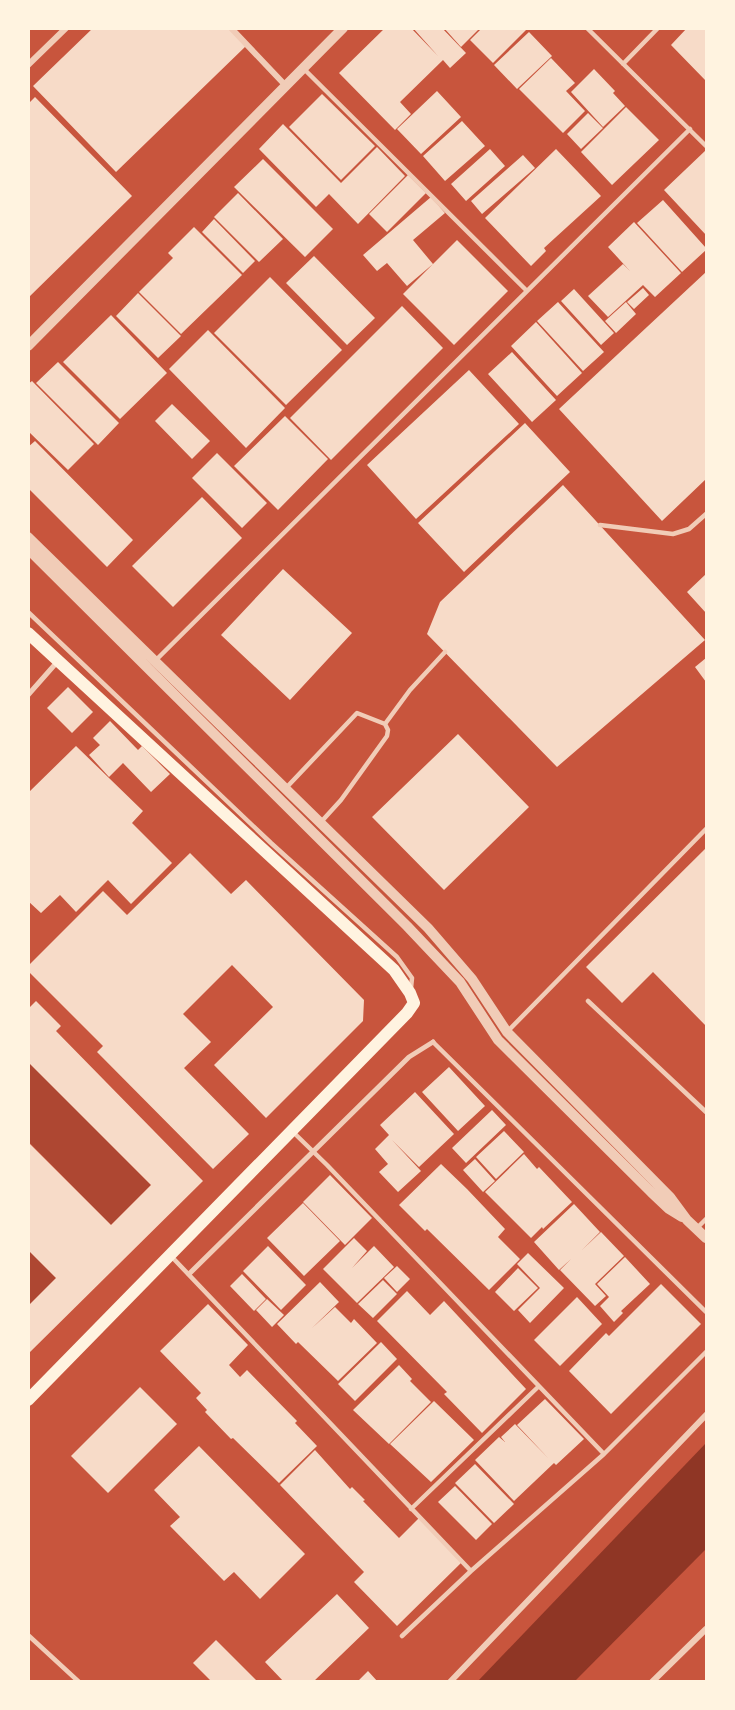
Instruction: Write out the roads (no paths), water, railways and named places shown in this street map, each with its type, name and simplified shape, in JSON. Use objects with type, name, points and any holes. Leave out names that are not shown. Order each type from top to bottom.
[{"type":"main road","points":[[28,633],[394,970],[414,1003],[407,1013],[28,1400]]},
{"type":"street","points":[[28,65],[66,28]]},
{"type":"street","points":[[231,28],[286,86]]},
{"type":"street","points":[[28,346],[343,28]]},
{"type":"street","points":[[28,537],[436,937],[472,979],[507,1032],[670,1197],[687,1220],[706,1238]]},
{"type":"street","points":[[28,549],[407,926],[459,982],[498,1040],[651,1192],[669,1209],[687,1220]]},
{"type":"street","points":[[28,695],[58,661]]},
{"type":"street","points":[[189,1274],[409,1057],[433,1042]]},
{"type":"street","points":[[450,1682],[706,1415]]},
{"type":"street","points":[[652,1682],[706,1629]]},
{"type":"lane","points":[[587,28],[706,146]]},
{"type":"lane","points":[[623,64],[658,28]]},
{"type":"lane","points":[[303,68],[527,291]]},
{"type":"lane","points":[[156,661],[690,129]]},
{"type":"lane","points":[[600,525],[673,534],[689,529],[706,514]]},
{"type":"lane","points":[[28,612],[271,843],[397,957],[412,978],[410,993]]},
{"type":"lane","points":[[385,724],[410,690],[445,652]]},
{"type":"lane","points":[[286,788],[357,713],[385,724],[388,730],[387,736],[341,800],[321,822]]},
{"type":"lane","points":[[507,1032],[706,829]]},
{"type":"lane","points":[[588,1001],[706,1112]]},
{"type":"lane","points":[[433,1042],[706,1312]]},
{"type":"lane","points":[[292,1131],[604,1454]]},
{"type":"lane","points":[[696,1229],[706,1220]]},
{"type":"lane","points":[[170,1255],[471,1571]]},
{"type":"lane","points":[[402,1636],[471,1571],[604,1454],[706,1352]]},
{"type":"lane","points":[[411,1509],[538,1387]]},
{"type":"lane","points":[[28,1635],[78,1682]]}]
